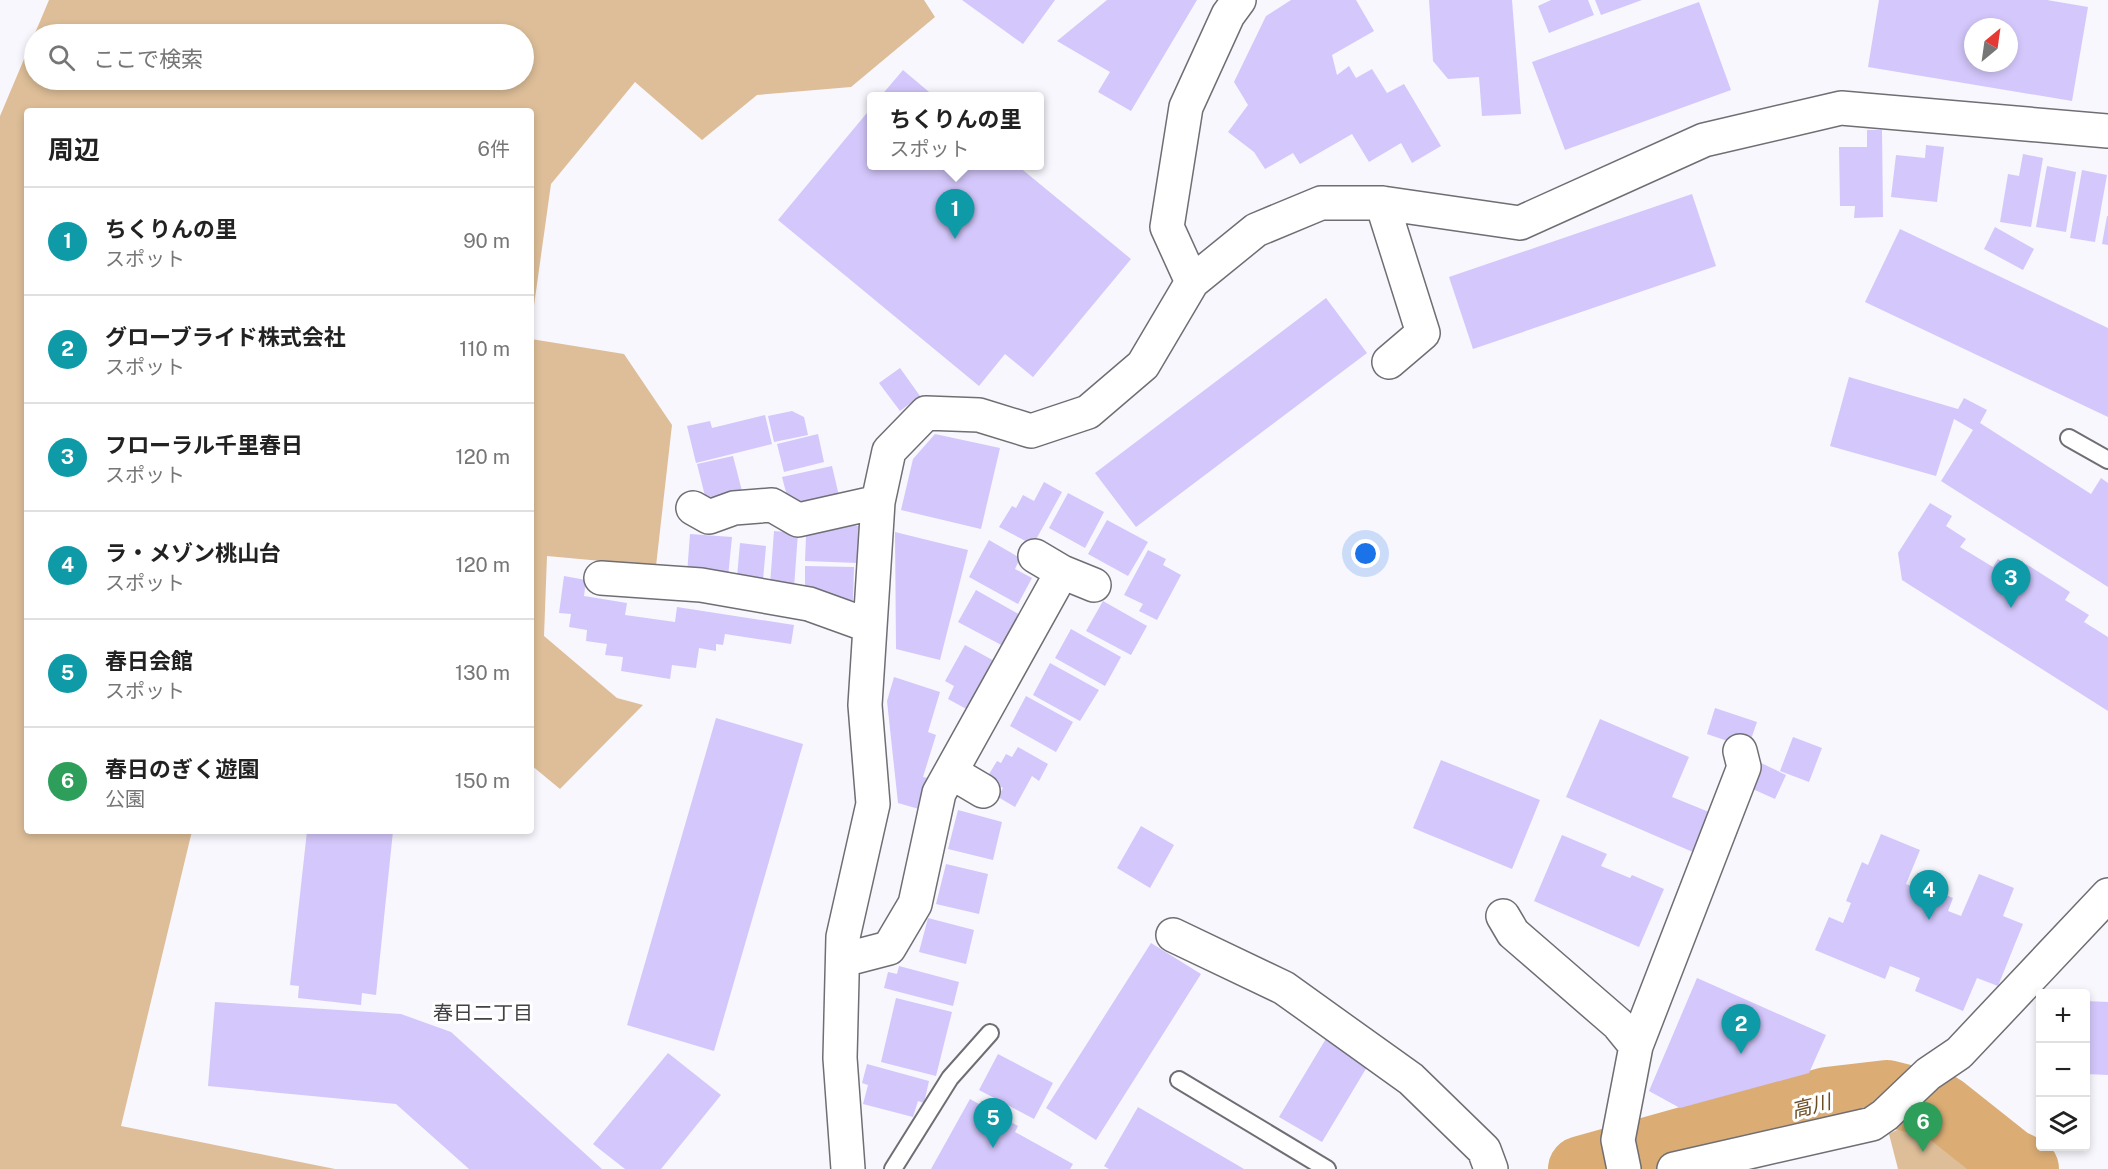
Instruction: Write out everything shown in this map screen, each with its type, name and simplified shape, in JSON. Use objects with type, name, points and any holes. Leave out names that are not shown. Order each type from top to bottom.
[{"type":"street","points":[[1192,282],[1167,227],[1186,107],[1228,15],[1239,0]]},
{"type":"street","points":[[848,1169],[840,1058],[843,937],[873,804],[865,705],[878,502],[889,451],[926,412],[979,415],[1031,431],[1088,412],[1143,364],[1192,282],[1256,230],[1321,203],[1382,203],[1520,223],[1704,141],[1841,108],[2108,132]]},
{"type":"street","points":[[1382,203],[1423,333],[1389,362]]},
{"type":"street","points":[[693,508],[708,517],[734,508],[772,505],[798,520],[878,502]]},
{"type":"street","points":[[843,960],[890,948],[915,904],[939,793],[1049,564],[1094,585]]},
{"type":"street","points":[[602,578],[701,585],[809,604],[870,626]]},
{"type":"street","points":[[1621,1154],[1636,1046],[1744,767],[1740,751]]},
{"type":"street","points":[[951,772],[982,791]]},
{"type":"street","points":[[1674,1169],[1872,1124],[1885,1115],[1928,1074],[1959,1053],[2108,895]]},
{"type":"street","points":[[1503,916],[1513,933],[1618,1024],[1636,1046]]},
{"type":"street","points":[[1173,935],[1284,988],[1411,1079],[1485,1149],[1491,1169]]},
{"type":"lane","points":[[2069,438],[2108,460]]},
{"type":"lane","points":[[892,1169],[950,1078],[990,1033]]},
{"type":"lane","points":[[1179,1080],[1328,1169]]},
{"type":"shaded area","points":[[49,0],[924,0],[935,17],[851,87],[757,95],[702,140],[635,82],[551,184],[534,306],[534,108],[24,108],[24,834],[191,834],[121,1126],[335,1169],[0,1169],[0,116],[24,60],[24,90],[534,90],[534,24],[39,24]]},
{"type":"shaded area","points":[[534,339],[624,354],[672,425],[656,566],[547,556],[544,636],[617,698],[643,705],[560,789],[534,767]]},
{"type":"shaded area","points":[[1920,1118],[1968,1169],[1898,1169],[1889,1134]]},
{"type":"building","points":[[962,0],[1055,0],[1023,44]]},
{"type":"building","points":[[1107,0],[1197,0],[1131,111],[1098,92],[1110,72],[1057,41]]},
{"type":"building","points":[[1291,0],[1356,0],[1374,31],[1332,55],[1337,75],[1349,66],[1356,78],[1372,69],[1387,93],[1404,84],[1441,146],[1412,163],[1401,143],[1369,162],[1352,134],[1300,164],[1293,153],[1265,169],[1254,152],[1228,132],[1248,105],[1234,82],[1266,16]]},
{"type":"building","points":[[1429,0],[1512,0],[1521,114],[1482,116],[1479,77],[1448,79],[1433,61]]},
{"type":"building","points":[[1551,0],[1588,0],[1594,15],[1549,33],[1538,6]]},
{"type":"building","points":[[1595,0],[1642,0],[1601,15]]},
{"type":"building","points":[[1879,0],[2047,0],[2088,7],[2072,101],[1868,67]]},
{"type":"building","points":[[1699,2],[1731,90],[1565,150],[1532,62]]},
{"type":"building","points":[[903,70],[929,92],[884,92]]},
{"type":"building","points":[[867,113],[867,170],[1023,170],[1131,259],[1033,377],[1005,354],[979,386],[778,220]]},
{"type":"building","points":[[1867,130],[1882,130],[1883,217],[1854,218],[1855,206],[1840,206],[1839,147],[1867,147]]},
{"type":"building","points":[[1926,145],[1944,147],[1937,202],[1891,197],[1896,155],[1925,158]]},
{"type":"building","points":[[2023,154],[2043,158],[2031,227],[2000,222],[2008,174],[2019,176]]},
{"type":"building","points":[[2047,166],[2076,172],[2066,232],[2036,227]]},
{"type":"building","points":[[2082,170],[2107,175],[2095,242],[2070,238]]},
{"type":"building","points":[[1692,194],[1716,266],[1473,349],[1449,277]]},
{"type":"building","points":[[2108,216],[2108,245],[2102,244]]},
{"type":"building","points":[[1995,227],[2034,249],[2023,270],[1984,249]]},
{"type":"building","points":[[1900,229],[2108,328],[2108,417],[1865,302]]},
{"type":"building","points":[[1326,298],[1367,353],[1136,527],[1095,473]]},
{"type":"building","points":[[900,368],[920,396],[900,411],[879,383]]},
{"type":"building","points":[[1849,377],[1958,409],[1964,398],[1987,410],[1980,423],[2091,494],[2101,478],[2108,483],[2108,587],[1941,481],[1973,430],[1954,419],[1936,476],[1830,446]]},
{"type":"building","points":[[792,411],[804,417],[808,435],[774,442],[768,416]]},
{"type":"building","points":[[765,415],[772,444],[696,463],[687,426],[710,421],[712,428]]},
{"type":"building","points":[[818,434],[824,462],[784,472],[777,444]]},
{"type":"building","points":[[935,434],[1000,448],[981,529],[901,510],[913,459]]},
{"type":"building","points":[[733,456],[743,495],[707,504],[697,464]]},
{"type":"building","points":[[832,466],[839,496],[801,504],[787,496],[782,477]]},
{"type":"building","points":[[1044,482],[1062,492],[1033,545],[999,527],[1012,506],[1016,508],[1023,495],[1034,501]]},
{"type":"building","points":[[1068,493],[1104,512],[1085,548],[1049,528]]},
{"type":"building","points":[[1930,503],[1952,516],[1946,526],[1966,539],[1960,547],[1993,567],[1998,559],[2021,573],[2026,564],[2070,592],[2065,600],[2089,615],[2084,622],[2108,637],[2108,711],[1902,580],[1898,553]]},
{"type":"building","points":[[1107,520],[1148,542],[1128,576],[1088,554]]},
{"type":"building","points":[[846,525],[859,526],[858,563],[805,561],[806,536]]},
{"type":"building","points":[[774,531],[798,533],[794,587],[770,585]]},
{"type":"building","points":[[895,532],[968,550],[940,660],[896,649]]},
{"type":"building","points":[[690,534],[732,537],[728,577],[687,574]]},
{"type":"building","points":[[989,540],[1020,558],[1015,569],[1032,578],[1018,604],[969,577]]},
{"type":"building","points":[[740,543],[766,546],[763,580],[737,577]]},
{"type":"building","points":[[1148,550],[1166,559],[1163,565],[1181,575],[1157,620],[1139,611],[1143,604],[1124,595]]},
{"type":"building","points":[[805,566],[854,567],[853,600],[823,599],[823,590],[805,590]]},
{"type":"building","points":[[564,576],[586,580],[584,596],[627,603],[625,615],[675,622],[677,607],[794,625],[791,644],[725,634],[723,645],[716,644],[716,651],[699,648],[696,668],[672,665],[670,679],[621,671],[623,657],[605,655],[607,644],[586,641],[587,630],[569,627],[571,614],[559,613]]},
{"type":"building","points":[[976,590],[1024,617],[1007,648],[958,622]]},
{"type":"building","points":[[1103,601],[1147,626],[1131,655],[1086,631]]},
{"type":"building","points":[[1071,629],[1121,657],[1105,686],[1055,658]]},
{"type":"building","points":[[965,645],[998,663],[972,712],[948,699],[954,686],[945,681]]},
{"type":"building","points":[[1050,663],[1099,690],[1080,721],[1033,695]]},
{"type":"building","points":[[894,677],[940,692],[928,732],[936,735],[923,777],[928,778],[919,809],[898,803],[887,701]]},
{"type":"building","points":[[1026,696],[1073,722],[1056,752],[1010,726]]},
{"type":"building","points":[[1715,708],[1757,722],[1748,748],[1707,734]]},
{"type":"building","points":[[716,718],[803,744],[714,1051],[627,1025]]},
{"type":"building","points":[[1600,719],[1689,757],[1672,797],[1719,816],[1702,856],[1566,797]]},
{"type":"building","points":[[1793,737],[1822,748],[1809,782],[1780,771]]},
{"type":"building","points":[[1018,747],[1048,764],[1039,781],[1032,776],[1015,807],[998,797],[1003,788],[986,779],[997,761],[1001,763],[1006,754],[1012,757]]},
{"type":"building","points":[[1441,760],[1540,800],[1512,869],[1413,828]]},
{"type":"building","points":[[1757,761],[1786,775],[1775,799],[1746,786]]},
{"type":"building","points":[[958,810],[1002,822],[993,860],[948,849]]},
{"type":"building","points":[[1141,826],[1174,845],[1150,888],[1117,868]]},
{"type":"building","points":[[307,834],[393,834],[376,995],[362,993],[361,1005],[298,998],[299,986],[290,985]]},
{"type":"building","points":[[1881,834],[1920,850],[1906,884],[1926,892],[1927,887],[1953,898],[1948,911],[1961,916],[1979,874],[2014,888],[2003,916],[2023,924],[1998,986],[1977,978],[1963,1011],[1915,991],[1920,978],[1890,966],[1885,979],[1815,950],[1829,917],[1843,923],[1851,903],[1846,901],[1862,862],[1868,865]]},
{"type":"building","points":[[1562,835],[1607,854],[1601,866],[1630,878],[1632,875],[1664,889],[1639,947],[1534,901]]},
{"type":"building","points":[[946,864],[988,874],[979,914],[936,904]]},
{"type":"building","points":[[928,918],[974,930],[966,964],[919,952]]},
{"type":"building","points":[[1151,943],[1201,974],[1096,1140],[1046,1108]]},
{"type":"building","points":[[899,966],[959,982],[953,1006],[884,988],[888,972],[897,974]]},
{"type":"building","points":[[1697,978],[1826,1035],[1809,1073],[1680,1108],[1649,1091]]},
{"type":"building","points":[[896,998],[952,1012],[936,1076],[881,1062]]},
{"type":"building","points":[[2090,1001],[2108,1002],[2108,1075],[2090,1074]]},
{"type":"building","points":[[215,1002],[401,1014],[451,1032],[602,1169],[469,1169],[396,1104],[208,1086]]},
{"type":"building","points":[[1327,1037],[1370,1062],[1322,1142],[1279,1117]]},
{"type":"building","points":[[668,1053],[721,1095],[661,1169],[625,1169],[593,1144]]},
{"type":"building","points":[[998,1054],[1053,1083],[1034,1119],[979,1090]]},
{"type":"building","points":[[867,1064],[929,1081],[924,1103],[918,1101],[913,1117],[863,1104],[868,1085],[862,1083]]},
{"type":"building","points":[[970,1099],[1018,1126],[1015,1132],[1073,1164],[1070,1169],[931,1169]]},
{"type":"building","points":[[1138,1107],[1244,1169],[1109,1169],[1104,1166]]},
{"type":"waterway","name":"高川","points":[[1581,1169],[1827,1100],[1887,1093],[1942,1107],[2010,1161],[2026,1169]]},
{"type":"place","name":"ちくりんの里","points":[[955,239]]},
{"type":"place","name":"フローラル千里春日","points":[[2011,608]]},
{"type":"place","name":"ラ・メゾン桃山台","points":[[1929,920]]},
{"type":"place","name":"グローブライド株式会社","points":[[1741,1054]]},
{"type":"place","name":"春日会館","points":[[993,1148]]},
{"type":"place","name":"春日のぎく遊園","points":[[1923,1152]]},
{"type":"district","name":"春日二丁目","points":[[483,1013]]}]
